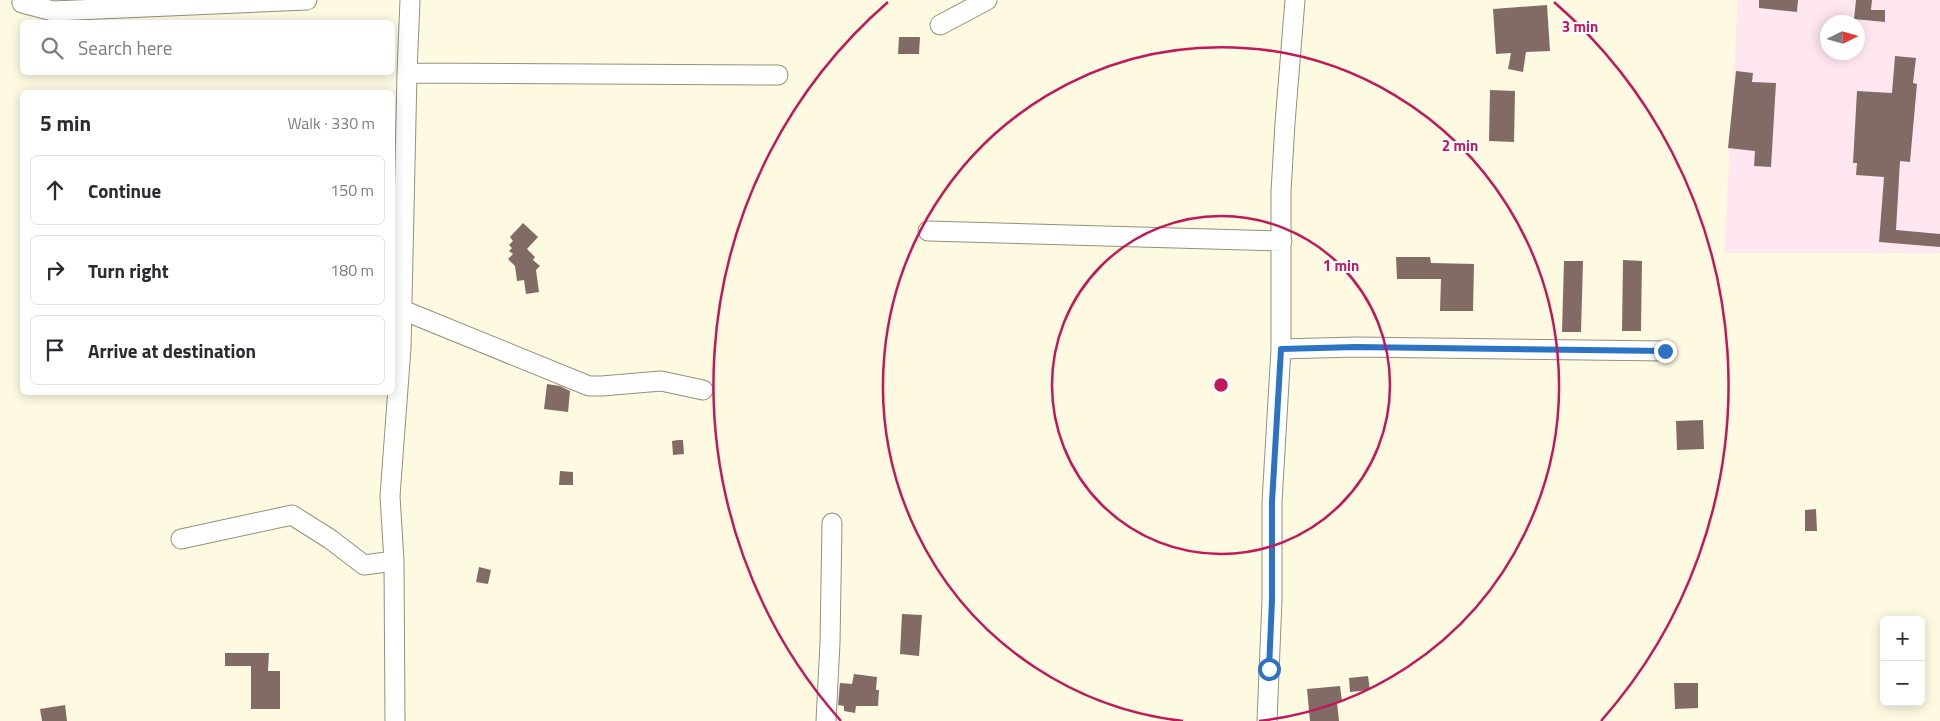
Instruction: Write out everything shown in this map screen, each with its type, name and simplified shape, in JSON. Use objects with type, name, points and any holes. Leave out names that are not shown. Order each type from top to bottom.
[{"type":"street","points":[[22,0],[22,2],[53,11],[307,0]]},
{"type":"street","points":[[395,721],[394,561],[390,496],[401,348],[399,168],[407,73],[410,0]]},
{"type":"street","points":[[940,25],[987,0]]},
{"type":"street","points":[[1267,721],[1272,600],[1272,502],[1281,349],[1284,123],[1295,0]]},
{"type":"street","points":[[407,73],[778,75]]},
{"type":"street","points":[[928,231],[1282,241]]},
{"type":"street","points":[[400,308],[589,386],[661,381],[703,390]]},
{"type":"street","points":[[1281,349],[1356,347],[1665,351]]},
{"type":"street","points":[[181,538],[292,514],[330,539],[364,565],[394,561]]},
{"type":"street","points":[[826,721],[830,643],[832,523]]},
{"type":"shaded area","points":[[1738,0],[1940,0],[1940,253],[1724,253]]},
{"type":"building","points":[[1759,0],[1798,0],[1797,12],[1759,8]]},
{"type":"building","points":[[1856,0],[1872,0],[1871,10],[1885,10],[1885,22],[1865,20],[1865,15],[1854,15]]},
{"type":"building","points":[[1547,5],[1550,51],[1526,52],[1523,72],[1508,69],[1511,53],[1496,54],[1493,9]]},
{"type":"building","points":[[899,37],[920,37],[919,54],[898,54]]},
{"type":"building","points":[[1895,56],[1916,58],[1913,83],[1917,84],[1910,162],[1900,161],[1896,230],[1940,234],[1940,247],[1879,242],[1884,177],[1856,175],[1857,163],[1853,163],[1857,91],[1892,93]]},
{"type":"building","points":[[1736,71],[1753,73],[1752,82],[1776,83],[1771,167],[1754,166],[1755,151],[1728,148]]},
{"type":"building","points":[[1490,90],[1515,91],[1514,142],[1489,141]]},
{"type":"building","points":[[523,223],[538,237],[527,249],[535,257],[533,260],[540,266],[536,270],[539,292],[526,294],[524,280],[517,281],[515,266],[508,259],[513,254],[509,251],[512,248],[509,245],[513,241],[510,237]]},
{"type":"building","points":[[1396,257],[1430,257],[1431,263],[1474,264],[1473,311],[1440,311],[1441,279],[1397,279]]},
{"type":"building","points":[[1623,260],[1642,261],[1641,331],[1622,331]]},
{"type":"building","points":[[1564,261],[1583,261],[1581,332],[1562,332]]},
{"type":"building","points":[[547,384],[560,386],[570,391],[568,412],[544,409]]},
{"type":"building","points":[[1703,420],[1704,449],[1677,450],[1676,421]]},
{"type":"building","points":[[683,440],[684,454],[673,455],[672,441]]},
{"type":"building","points":[[560,471],[573,472],[573,485],[559,485]]},
{"type":"building","points":[[1816,509],[1817,531],[1805,531],[1805,510]]},
{"type":"building","points":[[479,567],[491,570],[488,584],[476,582]]},
{"type":"building","points":[[902,614],[922,615],[919,656],[900,654]]},
{"type":"building","points":[[225,653],[269,653],[268,671],[280,671],[280,709],[251,709],[251,666],[225,666]]},
{"type":"building","points":[[854,674],[877,677],[876,690],[879,690],[878,706],[856,706],[855,713],[844,711],[844,706],[838,705],[840,683],[852,684]]},
{"type":"building","points":[[1368,676],[1370,690],[1350,692],[1349,678]]},
{"type":"building","points":[[1674,683],[1698,683],[1698,708],[1675,709]]},
{"type":"building","points":[[1340,686],[1342,701],[1337,702],[1339,721],[1310,721],[1307,689]]},
{"type":"building","points":[[65,705],[67,721],[42,721],[40,709]]},
{"type":"route","points":[[1269,669],[1272,600],[1272,502],[1281,349],[1356,347],[1665,351]]}]
